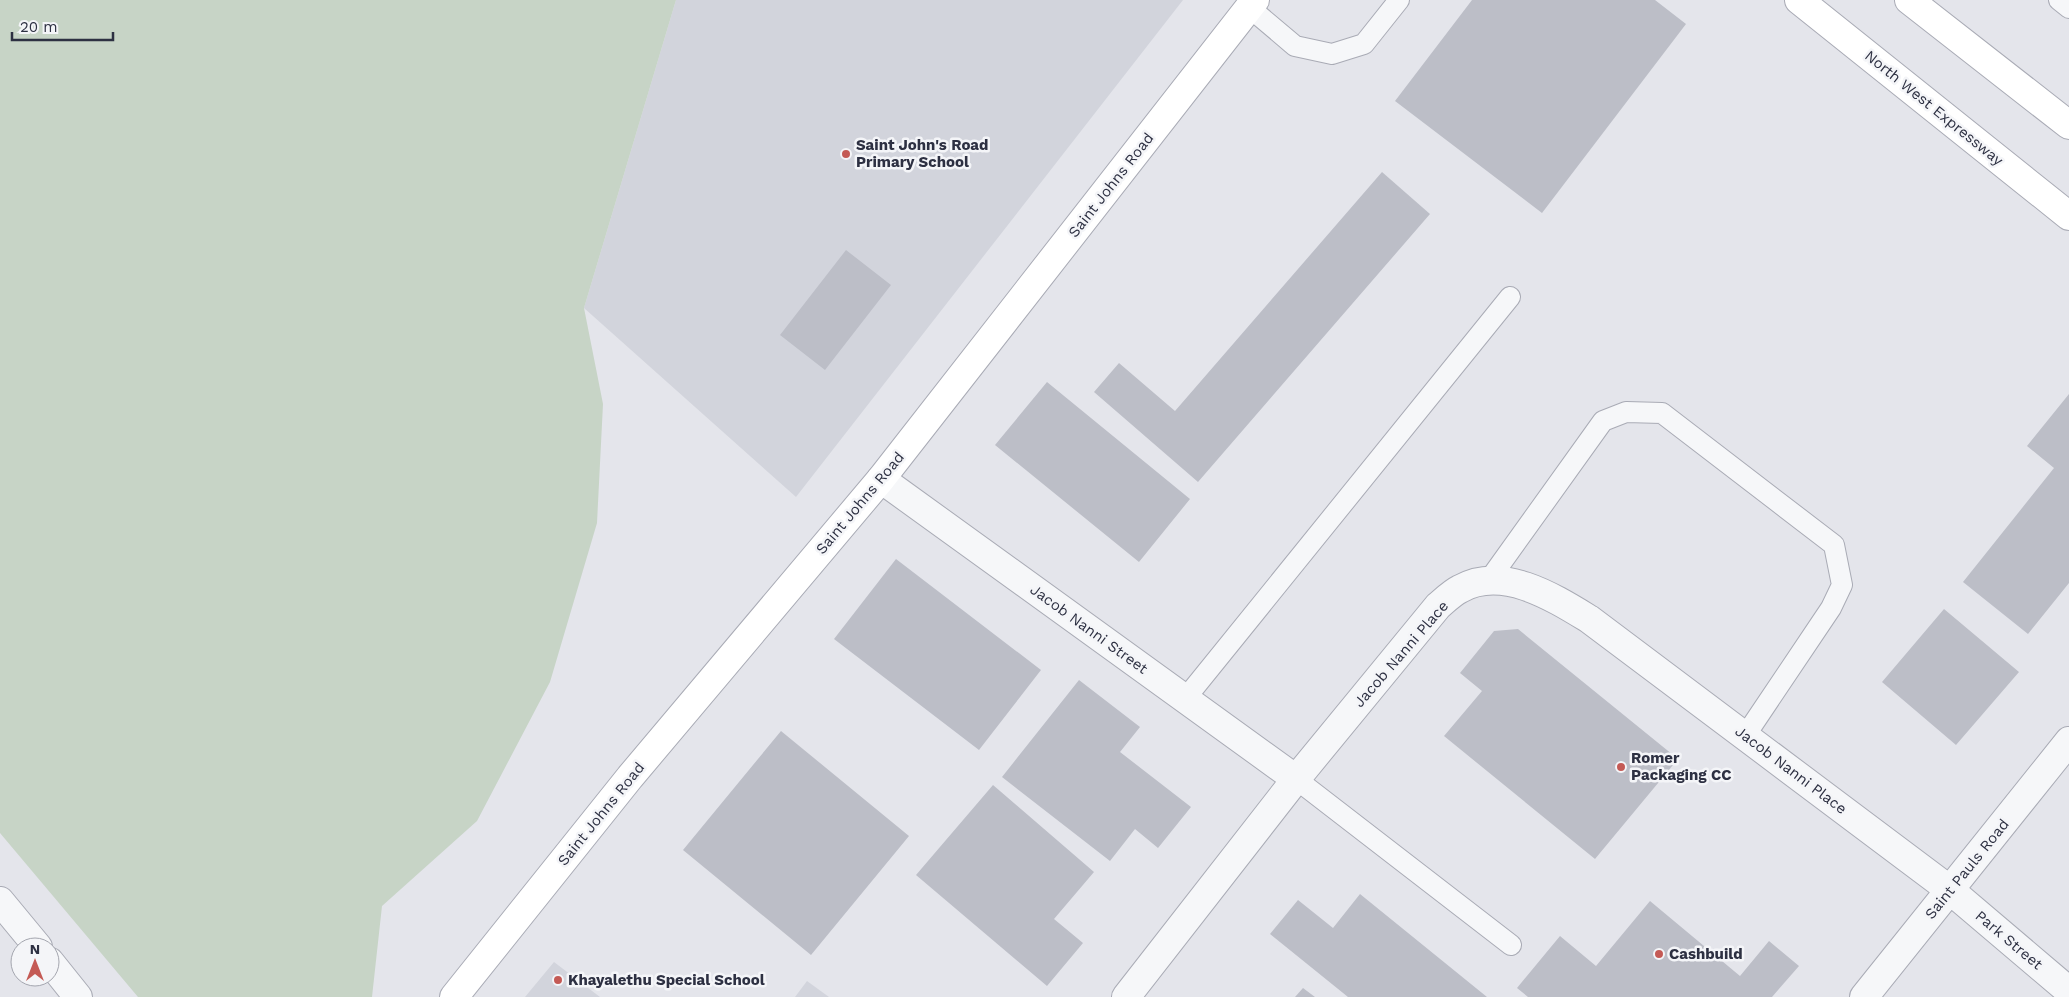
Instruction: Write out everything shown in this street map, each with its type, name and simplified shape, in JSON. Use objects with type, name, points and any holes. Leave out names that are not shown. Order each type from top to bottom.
[{"type":"street","name":"North West Expressway","points":[[1799,0],[2069,216]]},
{"type":"street","points":[[1909,0],[2069,125]]},
{"type":"street","name":"Saint Johns Road","points":[[454,997],[630,777],[881,479],[1252,4]]},
{"type":"street","name":"Jacob Nanni Street","points":[[881,479],[1296,779]]},
{"type":"street","name":"Jacob Nanni Place","points":[[1126,997],[1296,779],[1438,606],[1460,588],[1489,580],[1519,584],[1543,593],[1590,619],[1950,890]]},
{"type":"street","name":"Saint Pauls Road","points":[[1864,997],[2069,742]]},
{"type":"street","name":"Park Street","points":[[1950,890],[2069,990]]},
{"type":"street","points":[[0,901],[30,937]]},
{"type":"street","points":[[60,974],[78,997]]},
{"type":"lane","points":[[1252,4],[1295,46],[1332,54],[1364,44],[1399,0]]},
{"type":"lane","points":[[2059,0],[2069,8]]},
{"type":"lane","points":[[1185,699],[1510,297]]},
{"type":"lane","points":[[1489,580],[1603,421],[1626,412],[1662,413],[1834,545],[1842,585],[1831,608],[1745,736]]},
{"type":"lane","points":[[1296,779],[1511,945]]},
{"type":"shaded area","name":"Saint John's Road Primary School","points":[[676,0],[1183,0],[796,497],[584,308]]},
{"type":"shaded area","name":"Khayalethu Special School","points":[[554,962],[600,997],[525,997]]},
{"type":"shaded area","name":"Khayalethu Special School","points":[[807,981],[829,997],[795,997]]},
{"type":"green space","points":[[0,0],[676,0],[584,308],[603,404],[597,523],[550,682],[477,821],[382,906],[372,997],[138,997],[0,833]]},
{"type":"building","points":[[1472,0],[1655,0],[1686,24],[1542,213],[1395,101]]},
{"type":"building","points":[[1382,172],[1430,214],[1198,482],[1094,392],[1119,363],[1175,411]]},
{"type":"building","points":[[846,250],[891,285],[825,370],[780,335]]},
{"type":"building","points":[[1047,382],[1190,499],[1139,562],[995,445]]},
{"type":"building","points":[[2069,394],[2069,583],[2028,634],[1963,582],[2054,468],[2027,446]]},
{"type":"building","points":[[896,559],[1041,670],[979,750],[834,639]]},
{"type":"building","points":[[1944,609],[2019,672],[1956,745],[1882,682]]},
{"type":"building","points":[[1518,629],[1678,759],[1595,859],[1444,736],[1482,691],[1460,673],[1494,631]]},
{"type":"building","points":[[1079,680],[1140,727],[1120,752],[1191,807],[1158,848],[1135,829],[1110,861],[1002,777]]},
{"type":"building","points":[[781,731],[909,836],[811,955],[683,850]]},
{"type":"building","points":[[993,785],[1094,872],[1054,919],[1083,943],[1047,986],[916,875]]},
{"type":"building","points":[[1360,894],[1487,997],[1348,997],[1270,934],[1298,900],[1333,928]]},
{"type":"building","name":"Cashbuild","points":[[1650,901],[1740,976],[1769,941],[1799,966],[1772,997],[1528,997],[1517,988],[1560,936],[1596,966]]},
{"type":"building","points":[[1303,988],[1315,997],[1295,997]]},
{"type":"place","name":"Saint John's Road Primary School","points":[[846,154]]},
{"type":"place","name":"Romer Packaging CC","points":[[1621,767]]},
{"type":"place","name":"Cashbuild","points":[[1659,954]]},
{"type":"place","name":"Khayalethu Special School","points":[[558,980]]}]
